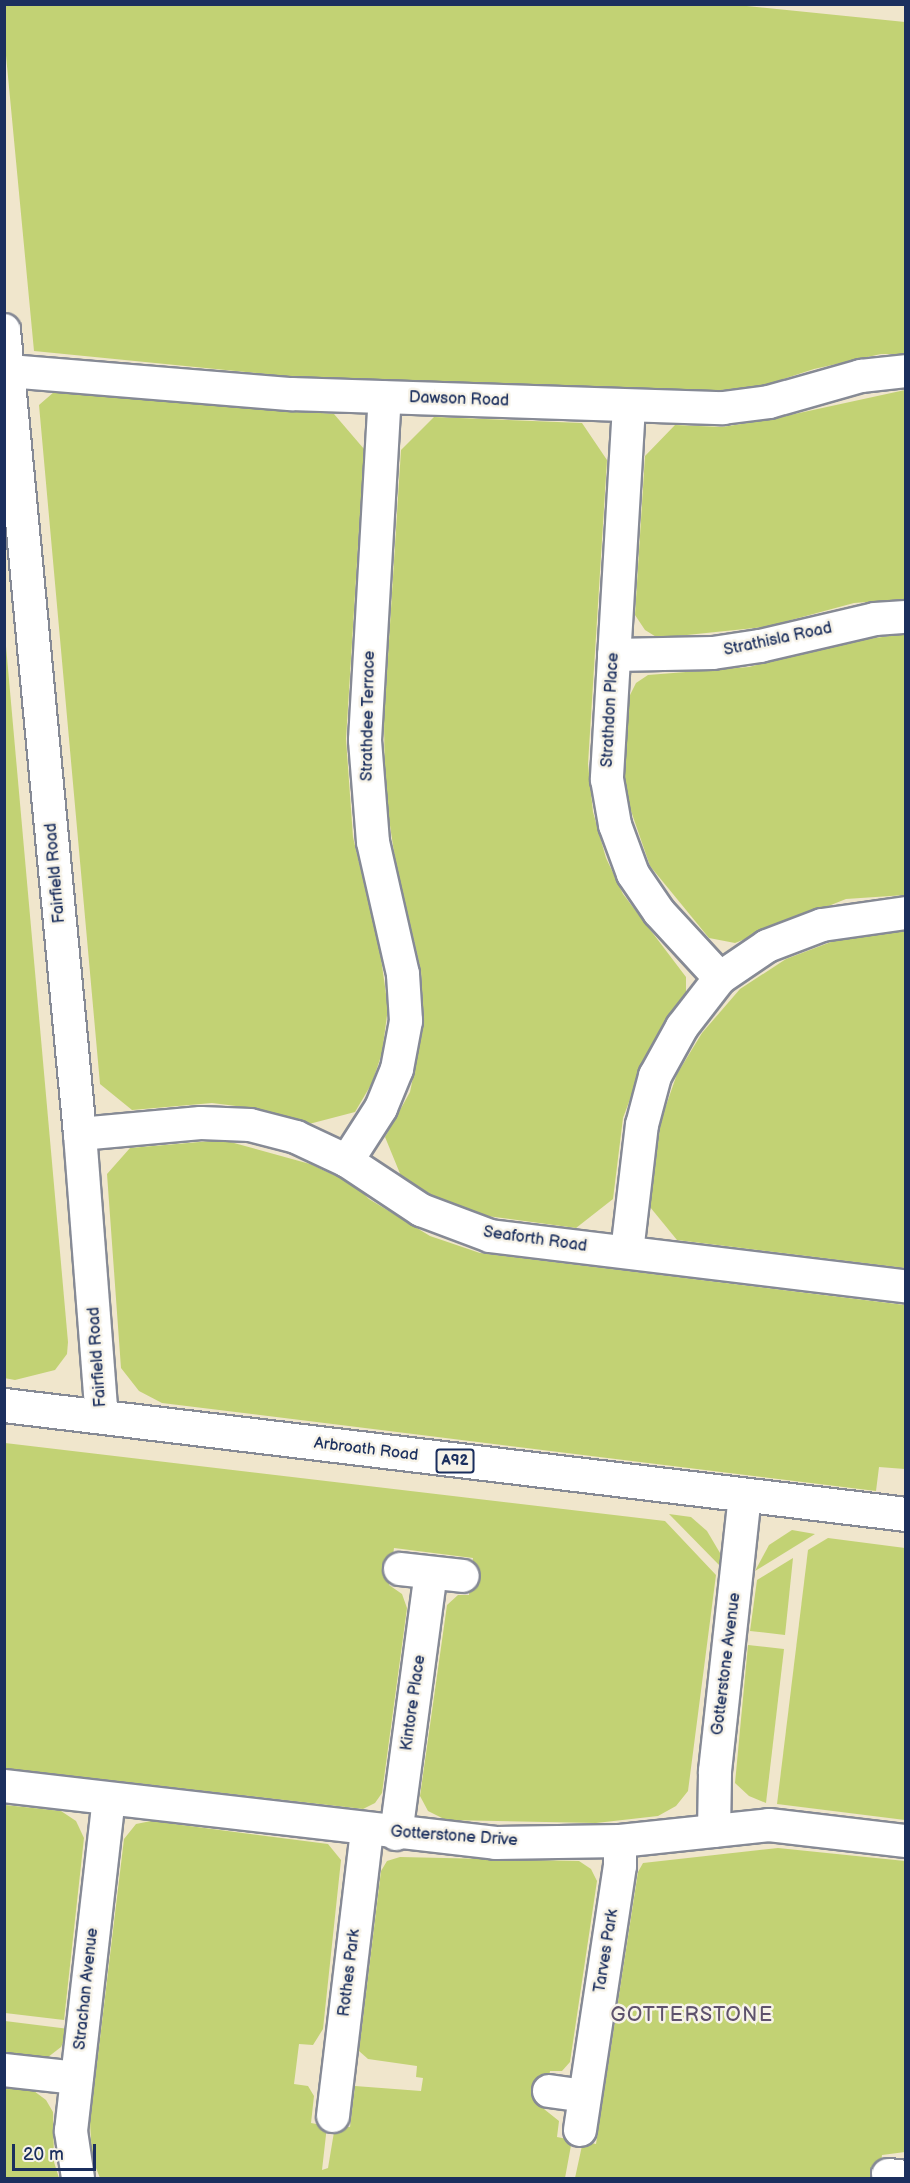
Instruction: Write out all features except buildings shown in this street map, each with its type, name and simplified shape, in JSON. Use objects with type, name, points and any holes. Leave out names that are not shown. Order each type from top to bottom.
[{"type":"main road","name":"Arbroath Road","points":[[4,1405],[745,1497],[906,1514]]},
{"type":"street","name":"Fairfield Road","points":[[4,330],[81,1134],[102,1417]]},
{"type":"street","name":"Dawson Road","points":[[9,371],[291,394],[723,408],[770,402],[861,376],[906,371]]},
{"type":"street","name":"Strathdee Terrace","points":[[347,1161],[381,1108],[397,1069],[406,1021],[403,974],[373,842],[365,740],[385,398]]},
{"type":"street","name":"Strathdon Place","points":[[629,406],[607,779],[615,825],[633,874],[659,912],[720,978]]},
{"type":"street","name":"Strathisla Road","points":[[614,655],[712,653],[760,646],[874,619],[906,617]]},
{"type":"street","points":[[627,1252],[642,1125],[655,1076],[682,1027],[720,978],[767,946],[822,925],[906,913]]},
{"type":"street","name":"Seaforth Road","points":[[81,1134],[201,1123],[250,1125],[296,1137],[347,1161],[421,1210],[452,1225],[490,1236],[906,1286]]},
{"type":"street","name":"Gotterstone Avenue","points":[[714,1831],[716,1771],[745,1497]]},
{"type":"street","points":[[400,1569],[463,1576]]},
{"type":"street","name":"Kintore Place","points":[[381,1832],[431,1572]]},
{"type":"street","name":"Gotterstone Drive","points":[[4,1786],[381,1832],[496,1843],[620,1841],[769,1825],[906,1841]]},
{"type":"street","name":"Strachan Avenue","points":[[78,2178],[71,2131],[109,1799]]},
{"type":"street","name":"Rothes Park","points":[[333,2116],[381,1832]]},
{"type":"street","name":"Tarves Park","points":[[580,2130],[620,1866],[620,1841]]},
{"type":"street","points":[[4,2070],[77,2078]]},
{"type":"street","points":[[549,2091],[585,2096]]},
{"type":"green space","points":[[5,5],[737,5],[905,22],[905,354],[881,354],[814,369],[765,385],[713,391],[296,377],[34,351],[5,45]]},
{"type":"green space","points":[[905,390],[905,599],[854,603],[765,627],[658,638],[645,630],[635,615],[645,456],[675,425],[722,427],[767,420]]},
{"type":"green space","points":[[54,392],[334,414],[364,449],[346,739],[353,837],[380,951],[388,1008],[382,1053],[372,1083],[355,1112],[309,1124],[260,1109],[212,1103],[132,1110],[100,1084],[39,405]]},
{"type":"green space","points":[[434,417],[582,423],[607,460],[588,764],[593,812],[606,858],[623,894],[686,977],[686,993],[645,1059],[623,1118],[613,1199],[576,1228],[487,1216],[440,1200],[401,1176],[385,1137],[410,1092],[424,1024],[421,971],[395,859],[385,792],[384,720],[401,450]]},
{"type":"green space","points":[[905,634],[905,895],[846,899],[735,943],[709,938],[650,866],[630,808],[624,778],[628,699],[636,683],[648,675],[749,667],[845,642]]},
{"type":"green space","points":[[5,635],[68,1342],[67,1354],[55,1370],[15,1380],[4,1378]]},
{"type":"green space","points":[[905,931],[905,1268],[677,1240],[650,1207],[661,1120],[677,1074],[702,1033],[740,989],[786,959],[847,936]]},
{"type":"green space","points":[[223,1140],[310,1164],[355,1185],[369,1199],[430,1236],[480,1253],[905,1305],[905,1469],[879,1467],[876,1491],[162,1403],[139,1391],[121,1368],[107,1174],[130,1148]]},
{"type":"green space","points":[[5,1443],[665,1521],[716,1575],[688,1791],[676,1806],[658,1816],[596,1823],[446,1820],[428,1811],[420,1796],[447,1605],[458,1595],[469,1595],[473,1558],[394,1548],[389,1585],[402,1594],[407,1608],[382,1793],[375,1803],[363,1809],[5,1768]]},
{"type":"green space","points":[[669,1514],[691,1517],[707,1531],[720,1553],[722,1568]]},
{"type":"green space","points":[[792,1530],[815,1534],[755,1571],[769,1545]]},
{"type":"green space","points":[[828,1538],[905,1548],[905,1820],[777,1804],[808,1550]]},
{"type":"green space","points":[[793,1558],[785,1635],[750,1631],[757,1580]]},
{"type":"green space","points":[[748,1645],[784,1649],[766,1803],[749,1796],[735,1783]]},
{"type":"green space","points":[[5,1805],[61,1811],[76,1821],[84,1838],[64,2020],[5,2013]]},
{"type":"green space","points":[[151,1821],[328,1844],[341,1860],[323,2029],[313,2045],[299,2044],[294,2084],[308,2086],[314,2096],[311,2123],[327,2126],[322,2170],[328,2168],[335,2126],[350,2127],[355,2086],[421,2091],[423,2078],[416,2077],[417,2066],[368,2059],[359,2051],[381,1871],[387,1861],[400,1857],[579,1861],[591,1869],[597,1881],[570,2062],[562,2071],[550,2071],[544,2109],[559,2121],[557,2137],[572,2140],[565,2178],[100,2178],[92,2158],[90,2122],[124,1839],[136,1824]]},
{"type":"green space","points":[[778,1848],[905,1861],[905,2152],[882,2155],[879,2178],[575,2178],[583,2141],[596,2144],[638,1872],[643,1863]]},
{"type":"green space","points":[[5,2021],[69,2029],[61,2047],[43,2061],[5,2057]]},
{"type":"green space","points":[[5,2088],[34,2091],[46,2100],[53,2112],[54,2162],[59,2178],[5,2178]]},
{"type":"district","name":"GOTTERSTONE","points":[[692,2015]]}]
